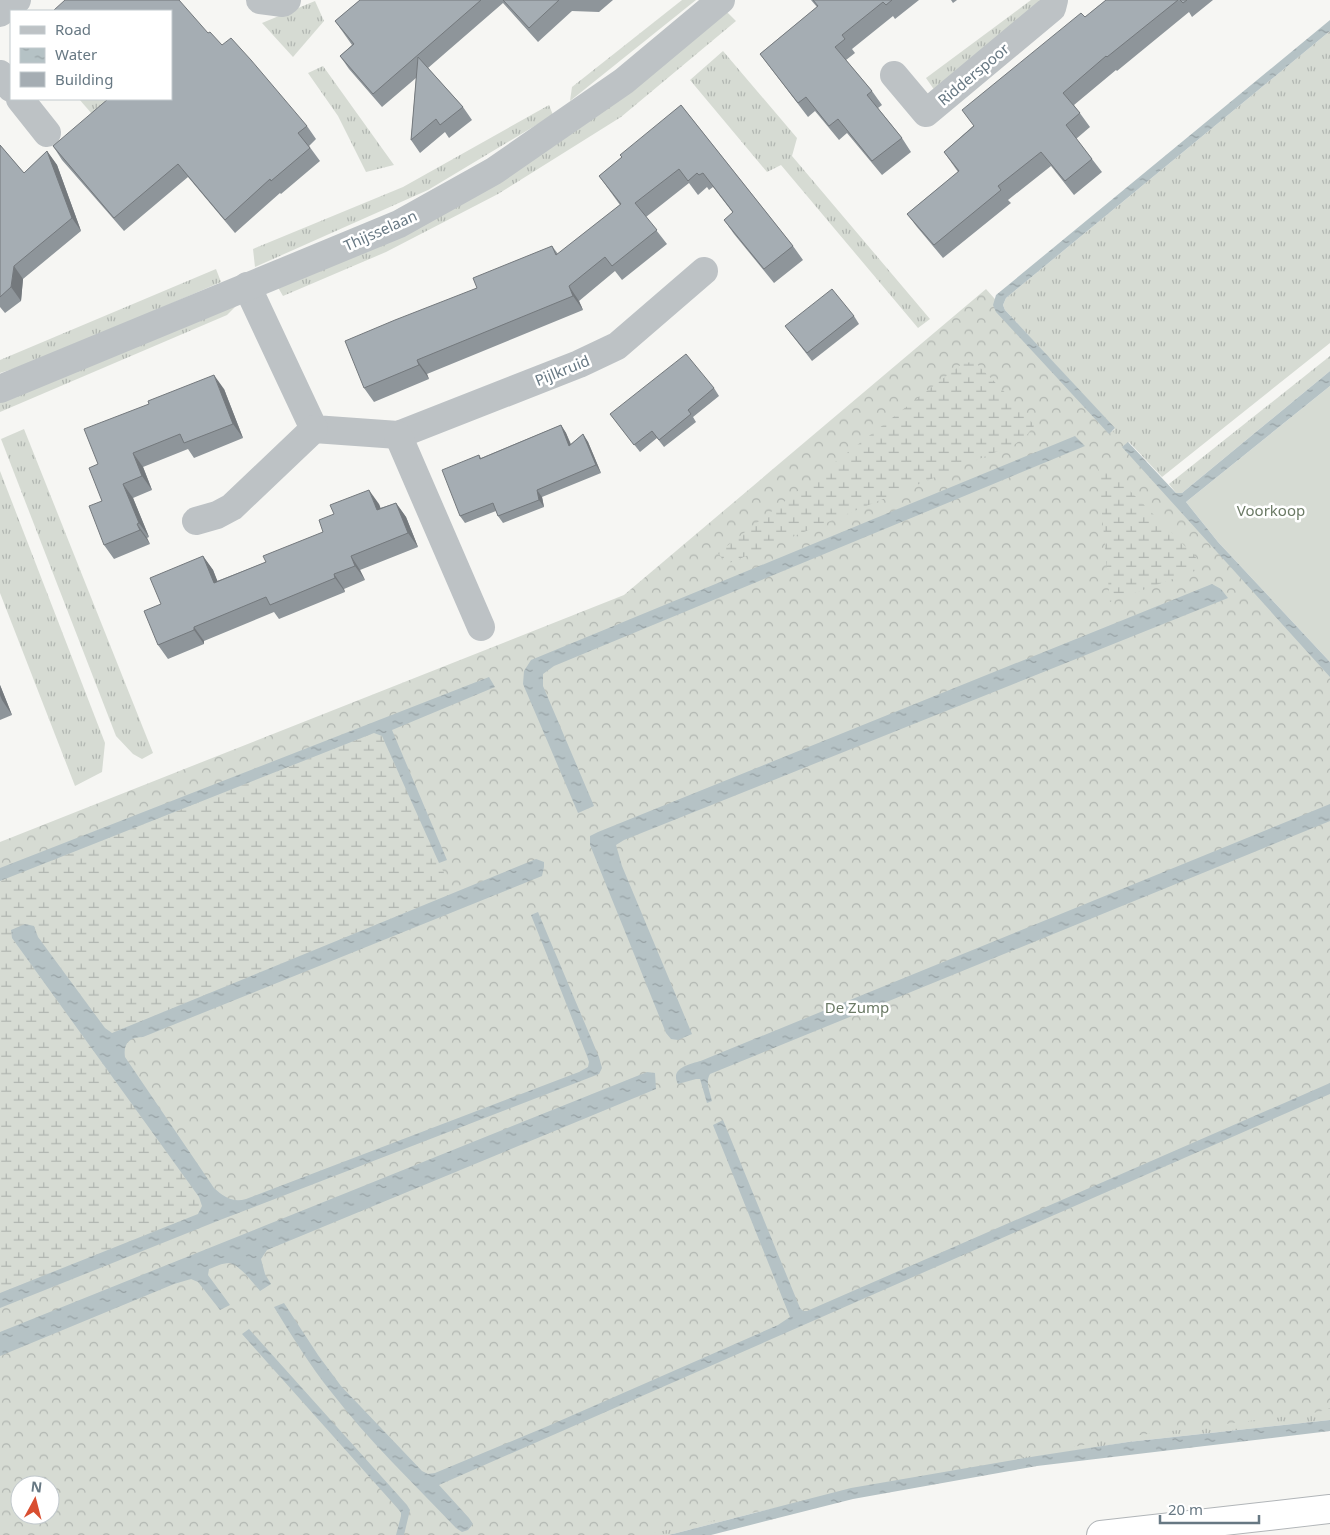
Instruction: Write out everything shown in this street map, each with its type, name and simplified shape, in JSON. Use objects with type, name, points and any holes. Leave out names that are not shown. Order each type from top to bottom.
[{"type":"highway","points":[[1101,1535],[1330,1509]]},
{"type":"street","points":[[0,13],[17,0]]},
{"type":"street","points":[[260,0],[283,3],[287,0]]},
{"type":"street","name":"Thijsselaan","points":[[0,389],[399,224],[494,171],[624,81],[721,0]]},
{"type":"street","name":"Ridderspoor","points":[[894,75],[926,113],[1052,8],[1054,0]]},
{"type":"street","points":[[0,74],[10,87]]},
{"type":"street","points":[[21,100],[47,133]]},
{"type":"street","name":"Pijlkruid","points":[[314,430],[398,435],[579,364],[617,346],[704,271]]},
{"type":"street","points":[[196,521],[217,515],[232,507],[314,430],[247,286]]},
{"type":"street","points":[[398,435],[481,627]]},
{"type":"green space","points":[[682,0],[696,0],[570,101],[572,87]]},
{"type":"green space","points":[[1031,0],[1042,0],[935,91],[926,78]]},
{"type":"green space","points":[[315,1],[324,21],[293,57],[262,23]]},
{"type":"green space","points":[[724,9],[736,21],[621,117],[498,194],[386,252],[283,296],[276,284],[402,231]]},
{"type":"green space","points":[[1330,31],[1330,343],[1162,477],[1129,442],[1122,447],[1109,434],[1115,429],[1005,310],[1003,305],[1006,298]]},
{"type":"green space","points":[[723,51],[797,138],[792,156],[930,319],[918,328],[781,165],[767,172],[690,80]]},
{"type":"green space","points":[[323,66],[394,165],[366,172],[338,116],[308,73]]},
{"type":"green space","points":[[80,100],[112,100],[92,114]]},
{"type":"green space","points":[[549,105],[553,115],[428,190],[255,267],[253,249],[403,187]]},
{"type":"green space","points":[[216,269],[221,282],[41,360],[0,373],[0,360]]},
{"type":"green space","name":"De Zump","points":[[986,289],[1330,675],[1330,1408],[1319,1412],[1117,1438],[643,1535],[0,1535],[0,842],[624,595]]},
{"type":"green space","points":[[238,304],[227,315],[0,412],[0,401]]},
{"type":"green space","points":[[1330,356],[1330,371],[1182,493],[1176,493],[1169,484]]},
{"type":"green space","points":[[975,362],[1027,415],[1034,426],[1026,436],[1015,444],[727,564],[718,553],[963,363]]},
{"type":"green space","name":"Voorkoop","points":[[1330,386],[1330,662],[1218,542],[1186,502]]},
{"type":"green space","points":[[24,429],[153,753],[142,759],[133,754],[116,736],[1,439]]},
{"type":"green space","points":[[1097,458],[1191,552],[1199,561],[1200,569],[1110,602]]},
{"type":"green space","points":[[0,471],[105,743],[102,772],[75,786],[0,593]]},
{"type":"green space","points":[[374,733],[382,736],[453,893],[112,1033],[105,1028],[38,937],[34,926],[11,930],[12,938],[199,1197],[202,1206],[198,1214],[0,1293],[0,881]]},
{"type":"green space","points":[[1330,1405],[1330,1420],[1128,1442],[851,1488],[669,1535],[602,1535],[936,1457]]},
{"type":"water","points":[[1330,20],[1330,31],[1006,298],[1003,305],[1005,310],[1115,428],[1109,434],[996,312],[993,305],[996,295]]},
{"type":"water","points":[[1330,371],[1330,386],[1186,502],[1218,542],[1330,662],[1330,677],[1122,447],[1128,442],[1176,493],[1182,493]]},
{"type":"water","points":[[1075,436],[1085,446],[554,666],[543,674],[543,686],[594,806],[578,813],[523,684],[524,671],[531,660]]},
{"type":"water","points":[[1212,584],[1221,589],[1228,598],[624,840],[616,845],[622,866],[692,1034],[678,1040],[671,1039],[666,1033],[590,845],[590,836]]},
{"type":"water","points":[[489,677],[495,687],[392,730],[447,860],[439,863],[382,736],[374,733],[0,881],[0,868]]},
{"type":"water","points":[[1330,804],[1330,821],[710,1074],[708,1084],[712,1101],[707,1103],[700,1079],[678,1084],[677,1074],[683,1067]]},
{"type":"water","points":[[536,859],[544,862],[542,876],[143,1037],[134,1038],[126,1045],[125,1057],[214,1188],[229,1198],[237,1200],[246,1199],[588,1067],[587,1056],[531,915],[538,912],[599,1057],[602,1068],[599,1074],[220,1220],[0,1308],[0,1293],[198,1214],[202,1206],[199,1197],[12,938],[11,930],[25,924],[34,926],[38,937],[105,1028],[112,1033]]},
{"type":"water","points":[[647,1072],[655,1073],[656,1089],[267,1250],[261,1259],[265,1274],[271,1284],[260,1291],[246,1274],[233,1264],[224,1264],[209,1269],[208,1275],[230,1305],[220,1310],[198,1282],[191,1279],[174,1284],[0,1356],[0,1332]]},
{"type":"water","points":[[1330,1083],[1330,1094],[439,1485],[473,1524],[468,1530],[462,1532],[392,1462],[346,1411],[309,1362],[274,1307],[284,1303],[341,1386],[422,1471],[428,1474],[435,1473],[548,1426],[778,1325],[790,1317],[713,1125],[723,1120],[800,1308],[803,1311],[807,1311]]},
{"type":"water","points":[[249,1329],[407,1505],[410,1510],[404,1535],[396,1535],[401,1516],[399,1510],[242,1334]]},
{"type":"water","points":[[1330,1420],[1330,1431],[1037,1466],[853,1499],[711,1535],[669,1535],[851,1488],[1128,1442]]},
{"type":"building","points":[[65,0],[179,0],[208,33],[210,32],[222,45],[231,38],[251,60],[307,126],[298,133],[310,148],[271,181],[270,179],[225,220],[178,164],[114,218],[53,146],[107,100],[172,100],[172,10],[54,10]]},
{"type":"building","points":[[360,0],[481,0],[373,94],[340,56],[354,44],[335,21]]},
{"type":"building","points":[[503,0],[559,0],[529,28]]},
{"type":"building","points":[[813,0],[892,0],[886,5],[883,2],[842,35],[845,39],[835,47],[872,91],[867,95],[902,138],[872,161],[838,119],[829,126],[806,97],[798,103],[760,54],[818,6]]},
{"type":"building","points":[[1106,0],[1178,0],[1106,56],[1063,93],[1080,113],[1066,125],[1092,159],[1065,181],[1041,152],[998,186],[1001,190],[934,245],[907,214],[959,171],[944,152],[974,126],[962,110],[1081,13],[1085,17]]},
{"type":"building","points":[[418,57],[463,107],[440,125],[436,119],[411,140]]},
{"type":"building","points":[[681,105],[793,246],[764,269],[724,220],[733,212],[703,173],[699,175],[697,173],[688,181],[679,169],[635,203],[657,230],[612,266],[605,257],[569,286],[573,296],[417,360],[419,365],[364,388],[345,341],[477,288],[473,278],[552,246],[556,255],[621,204],[599,176],[622,157],[620,155]]},
{"type":"building","points":[[0,145],[24,173],[47,151],[72,218],[14,266],[11,287],[0,297]]},
{"type":"building","points":[[832,289],[854,316],[807,353],[785,326]]},
{"type":"building","points":[[686,354],[714,388],[688,410],[691,414],[659,440],[652,431],[634,445],[610,414]]},
{"type":"building","points":[[214,375],[233,424],[184,443],[180,434],[133,453],[142,476],[123,484],[140,530],[104,545],[89,506],[102,501],[89,468],[98,464],[84,429],[149,404],[148,401]]},
{"type":"building","points":[[561,425],[569,446],[583,434],[596,465],[537,490],[539,500],[498,516],[493,503],[460,516],[442,470],[479,455],[480,459]]},
{"type":"building","points":[[369,490],[377,510],[396,503],[408,533],[351,556],[355,566],[334,574],[335,578],[270,605],[266,597],[194,627],[194,630],[158,645],[144,611],[161,604],[150,578],[203,556],[214,583],[266,562],[263,556],[323,532],[319,520],[334,514],[330,505]]}]
